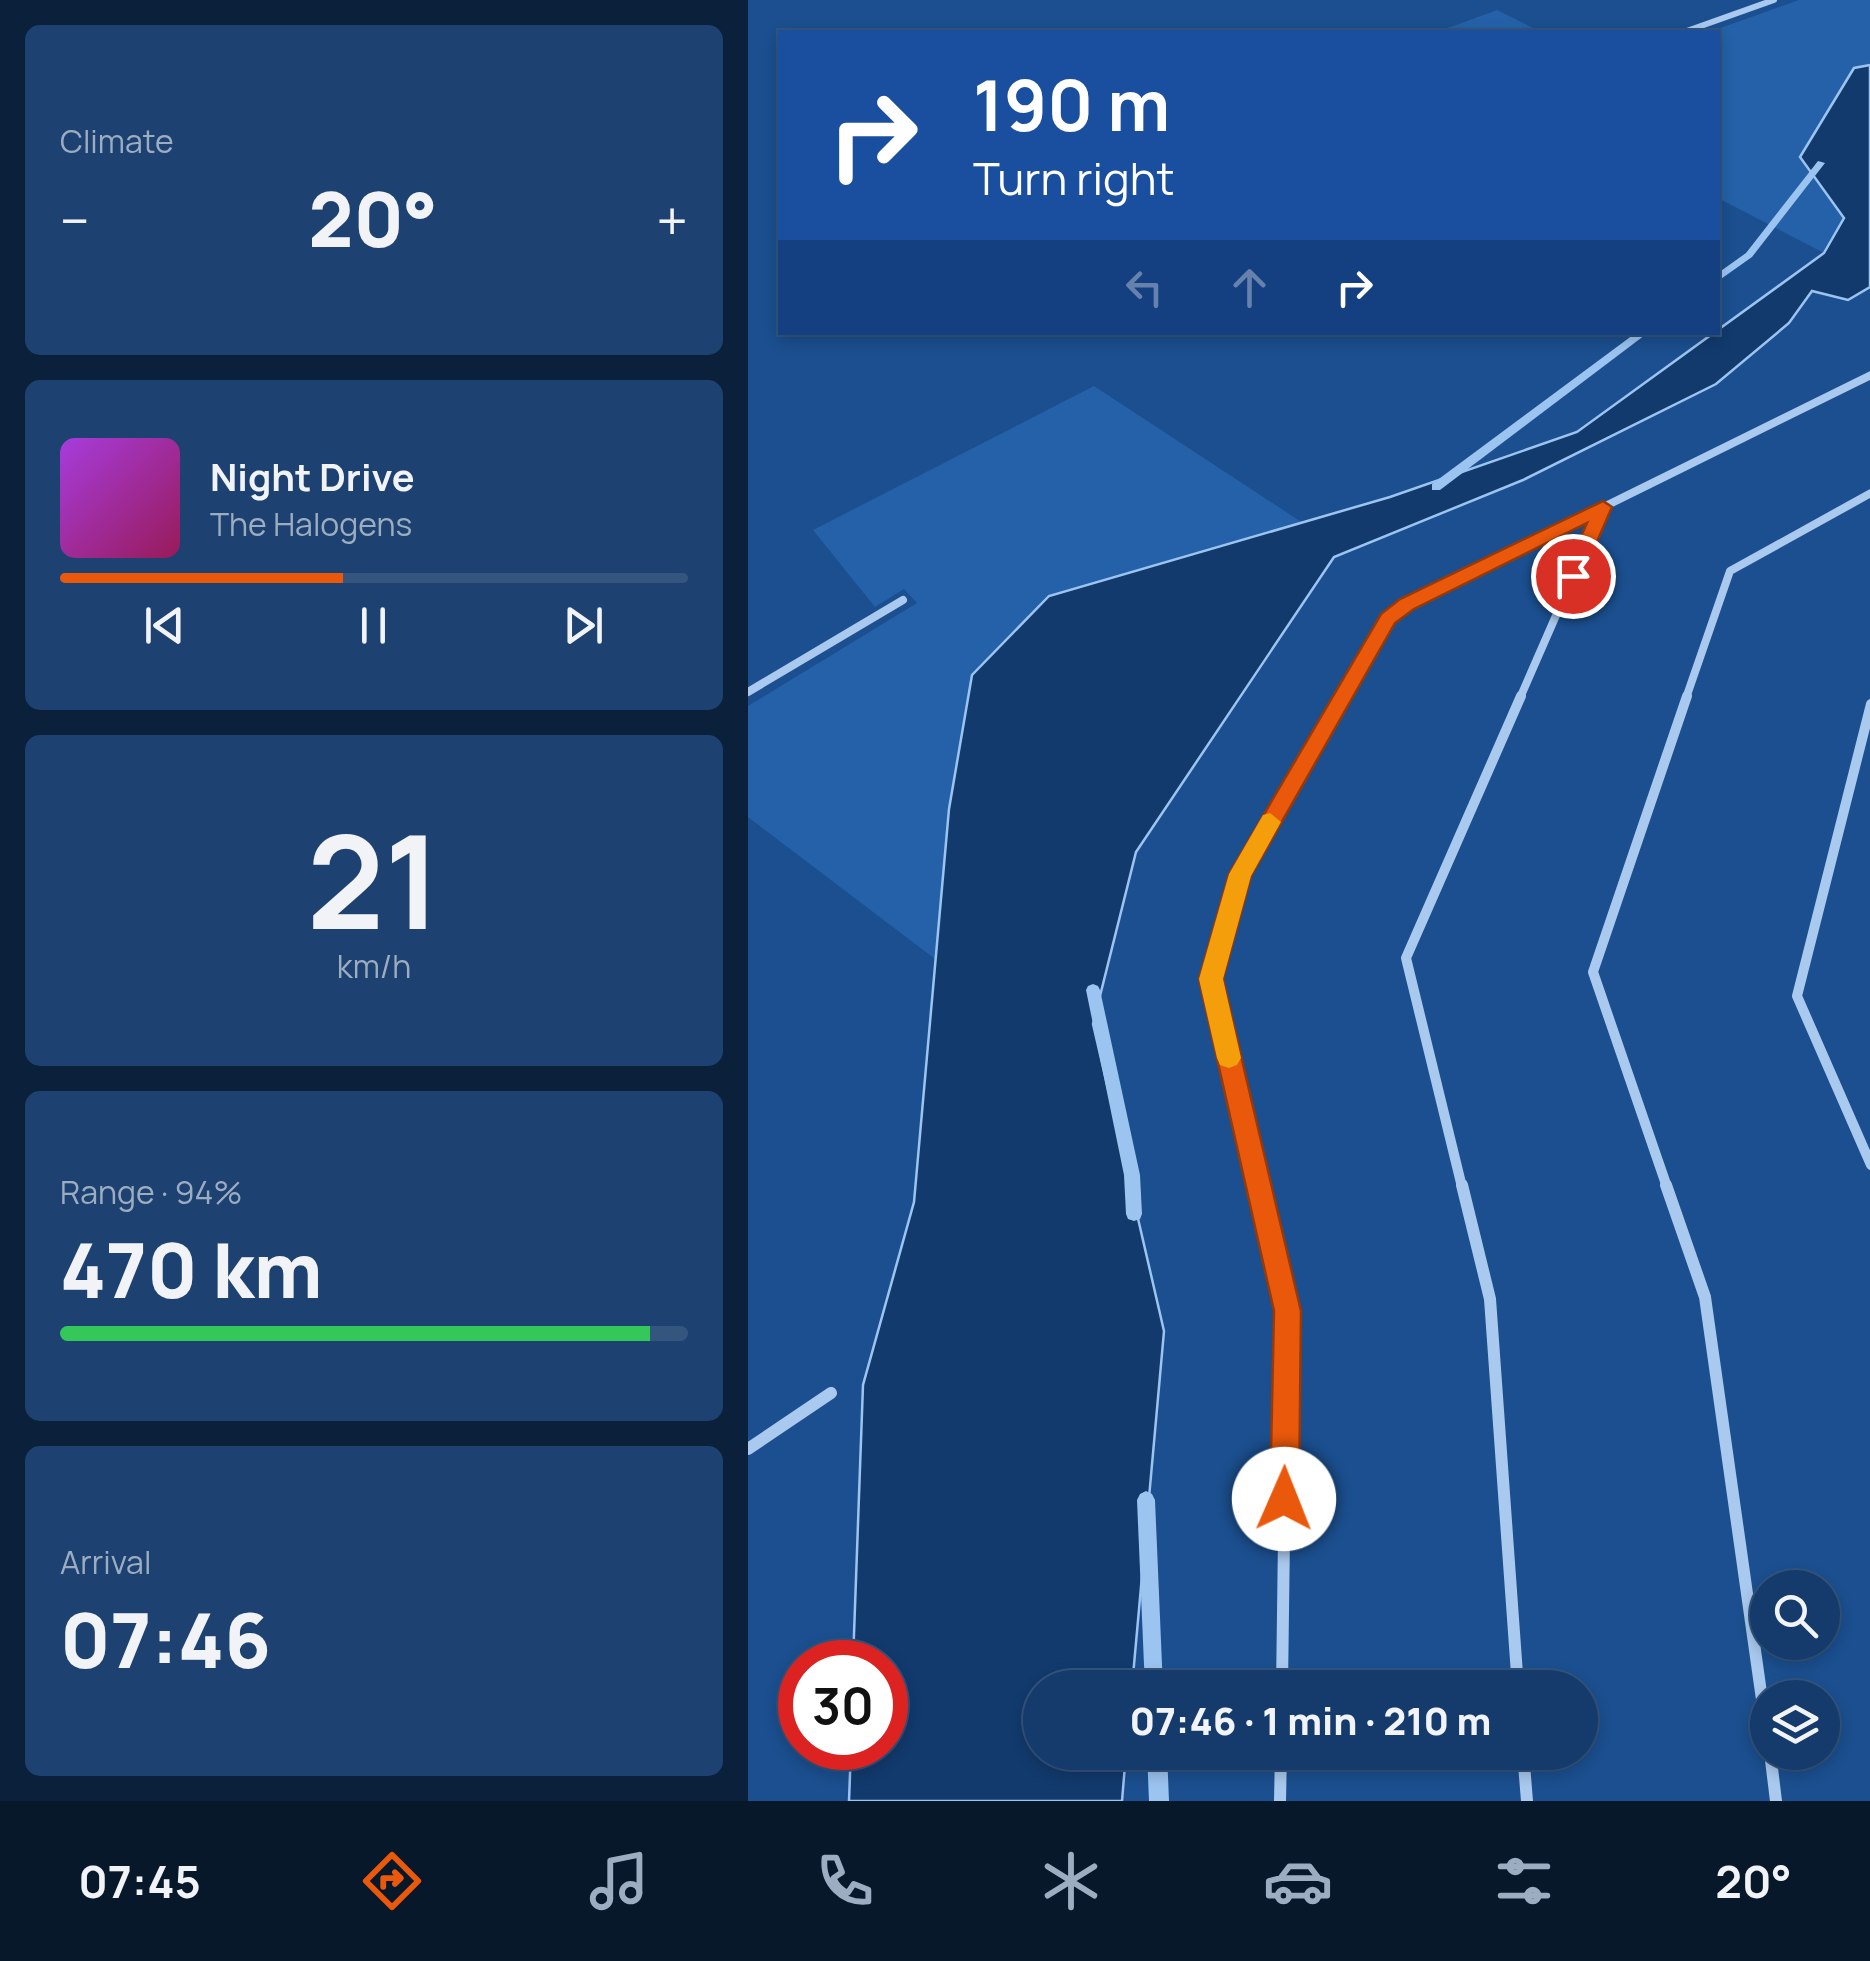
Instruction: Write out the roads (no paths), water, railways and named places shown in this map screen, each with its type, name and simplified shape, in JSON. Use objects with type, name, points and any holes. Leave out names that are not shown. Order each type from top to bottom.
[{"type":"street","points":[[1690,30],[1774,0]]},
{"type":"street","points":[[1282,1670],[1287,1311],[1211,979],[1240,874],[1388,619],[1407,604],[1870,375]]},
{"type":"street","points":[[1759,1680],[1705,1297],[1593,972],[1730,571],[1870,493]]},
{"type":"street","points":[[1517,1670],[1490,1299],[1406,958],[1603,507]]},
{"type":"street","points":[[748,692],[903,600]]},
{"type":"street","points":[[1870,704],[1797,996],[1870,1165]]},
{"type":"street","points":[[748,1449],[831,1393]]},
{"type":"street","points":[[1280,1801],[1281,1770]]},
{"type":"street","points":[[1524,1770],[1526,1801]]},
{"type":"street","points":[[1772,1770],[1776,1801]]},
{"type":"waterway","points":[[1720,277],[1749,255],[1821,163]]},
{"type":"waterway","points":[[1436,487],[1640,335]]},
{"type":"waterway","points":[[1093,990],[1132,1175],[1134,1214]]},
{"type":"waterway","points":[[1146,1500],[1153,1670]]},
{"type":"waterway","points":[[1158,1770],[1159,1801]]}]
